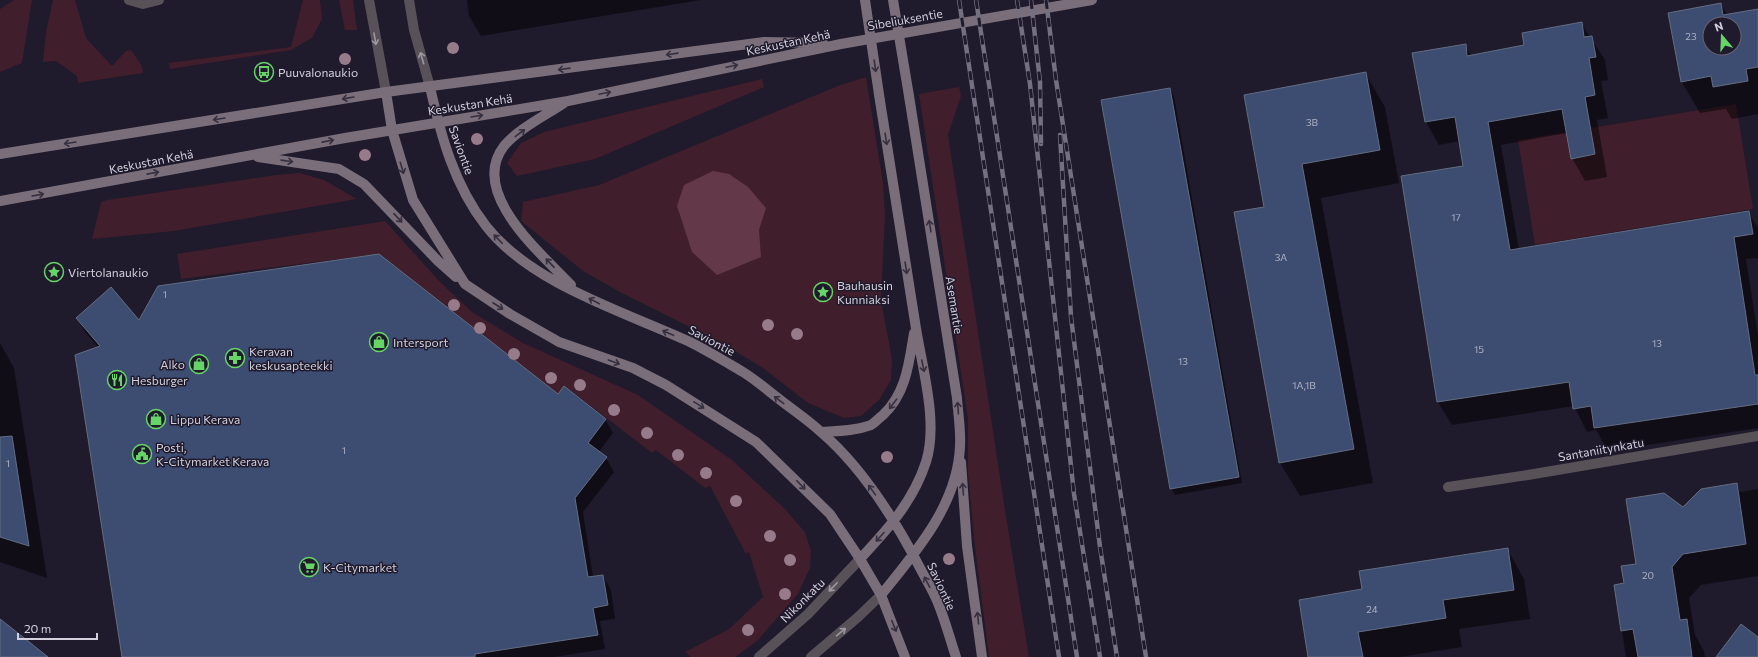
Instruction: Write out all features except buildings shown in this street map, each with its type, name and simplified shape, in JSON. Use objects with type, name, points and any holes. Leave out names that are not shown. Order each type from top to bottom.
[{"type":"main road","points":[[860,559],[895,521],[914,491],[926,462],[930,440],[927,384],[915,327],[866,0]]},
{"type":"main road","name":"Asemantie","points":[[881,595],[914,556],[942,511],[954,482],[960,447],[957,398],[893,0]]},
{"type":"main road","name":"Sibeliuksentie","points":[[841,44],[1092,0]]},
{"type":"main road","name":"Keskustan Kehä","points":[[0,154],[284,110],[386,92],[764,42],[841,44]]},
{"type":"main road","name":"Keskustan Kehä","points":[[0,202],[392,130],[568,101],[841,44]]},
{"type":"main road","name":"Saviontie","points":[[430,87],[438,122],[452,167],[462,187],[486,226],[506,247],[532,267],[576,291],[612,310],[691,343],[745,374],[822,432],[853,464],[895,521],[914,556],[938,602],[956,657]]},
{"type":"main road","points":[[386,92],[392,130],[413,200],[465,284]]},
{"type":"main road","points":[[568,101],[520,132],[506,145],[496,160],[494,172],[495,184],[502,204],[524,235],[576,291]]},
{"type":"main road","points":[[249,156],[339,169],[364,184],[438,261],[465,284],[510,314],[559,342],[633,368],[666,384],[756,442],[830,514],[860,559],[881,595],[905,657]]},
{"type":"main road","points":[[822,432],[857,429],[873,424],[890,409],[900,395],[909,366],[915,327]]},
{"type":"main road","points":[[960,447],[967,546],[982,657]]},
{"type":"street","points":[[129,0],[143,4],[159,0]]},
{"type":"street","points":[[369,0],[386,92]]},
{"type":"street","points":[[410,0],[414,30],[430,87]]},
{"type":"street","name":"Santaniitynkatu","points":[[1448,487],[1758,436]]},
{"type":"street","name":"Nikonkatu","points":[[759,657],[808,614],[860,559]]},
{"type":"street","points":[[811,657],[857,618],[881,595]]},
{"type":"shaded area","points":[[14,0],[32,0],[22,63],[0,72],[0,9]]},
{"type":"shaded area","points":[[53,0],[75,0],[86,38],[112,66],[126,51],[131,50],[142,66],[143,73],[78,83],[77,76],[56,61],[43,62],[46,32]]},
{"type":"shaded area","points":[[303,0],[320,0],[322,19],[312,38],[291,50],[170,69],[169,63],[291,47]]},
{"type":"shaded area","points":[[339,0],[353,0],[357,30],[345,30]]},
{"type":"shaded area","points":[[866,77],[883,183],[885,216],[881,300],[892,359],[891,380],[879,400],[861,416],[844,418],[808,403],[763,368],[718,341],[620,292],[583,271],[521,221],[523,202],[599,185],[838,86]]},
{"type":"shaded area","points":[[762,79],[764,87],[595,159],[517,176],[507,163],[521,143],[544,132]]},
{"type":"shaded area","points":[[959,87],[961,96],[948,135],[1029,657],[989,657],[975,547],[968,473],[968,419],[919,94]]},
{"type":"shaded area","points":[[1736,104],[1753,209],[1535,245],[1518,140]]},
{"type":"shaded area","points":[[713,171],[729,174],[748,187],[766,208],[759,230],[761,257],[717,275],[692,252],[677,206],[684,185]]},
{"type":"shaded area","points":[[300,173],[324,180],[357,199],[174,231],[92,239],[101,202],[107,200],[276,175]]},
{"type":"shaded area","points":[[385,221],[440,282],[472,312],[523,343],[638,395],[732,460],[783,507],[805,532],[811,551],[810,568],[798,594],[757,641],[735,657],[691,657],[685,652],[729,629],[763,597],[749,552],[746,554],[710,486],[705,488],[656,450],[652,453],[565,386],[558,394],[379,254],[181,279],[177,254]]},
{"type":"railway","points":[[959,0],[1059,657]]},
{"type":"railway","points":[[976,0],[1077,657]]},
{"type":"railway","points":[[1017,0],[1030,84],[1074,494],[1100,657]]},
{"type":"railway","points":[[1031,0],[1040,82],[1041,144]]},
{"type":"railway","points":[[1046,0],[1056,80],[1146,657]]},
{"type":"railway","points":[[1060,135],[1071,317],[1100,547],[1117,657]]},
{"type":"place","name":"Puuvalonaukio","points":[[264,72]]},
{"type":"place","name":"Viertolanaukio","points":[[54,272]]},
{"type":"place","name":"Bauhausin Kunniaksi","points":[[823,292]]},
{"type":"place","name":"Intersport","points":[[379,342]]},
{"type":"place","name":"Keravan keskusapteekki","points":[[235,358]]},
{"type":"place","name":"Alko","points":[[199,364]]},
{"type":"place","name":"Hesburger","points":[[117,380]]},
{"type":"place","name":"Lippu Kerava","points":[[156,419]]},
{"type":"place","name":"Posti, K-Citymarket Kerava","points":[[142,454]]},
{"type":"place","name":"K-Citymarket","points":[[309,567]]}]
